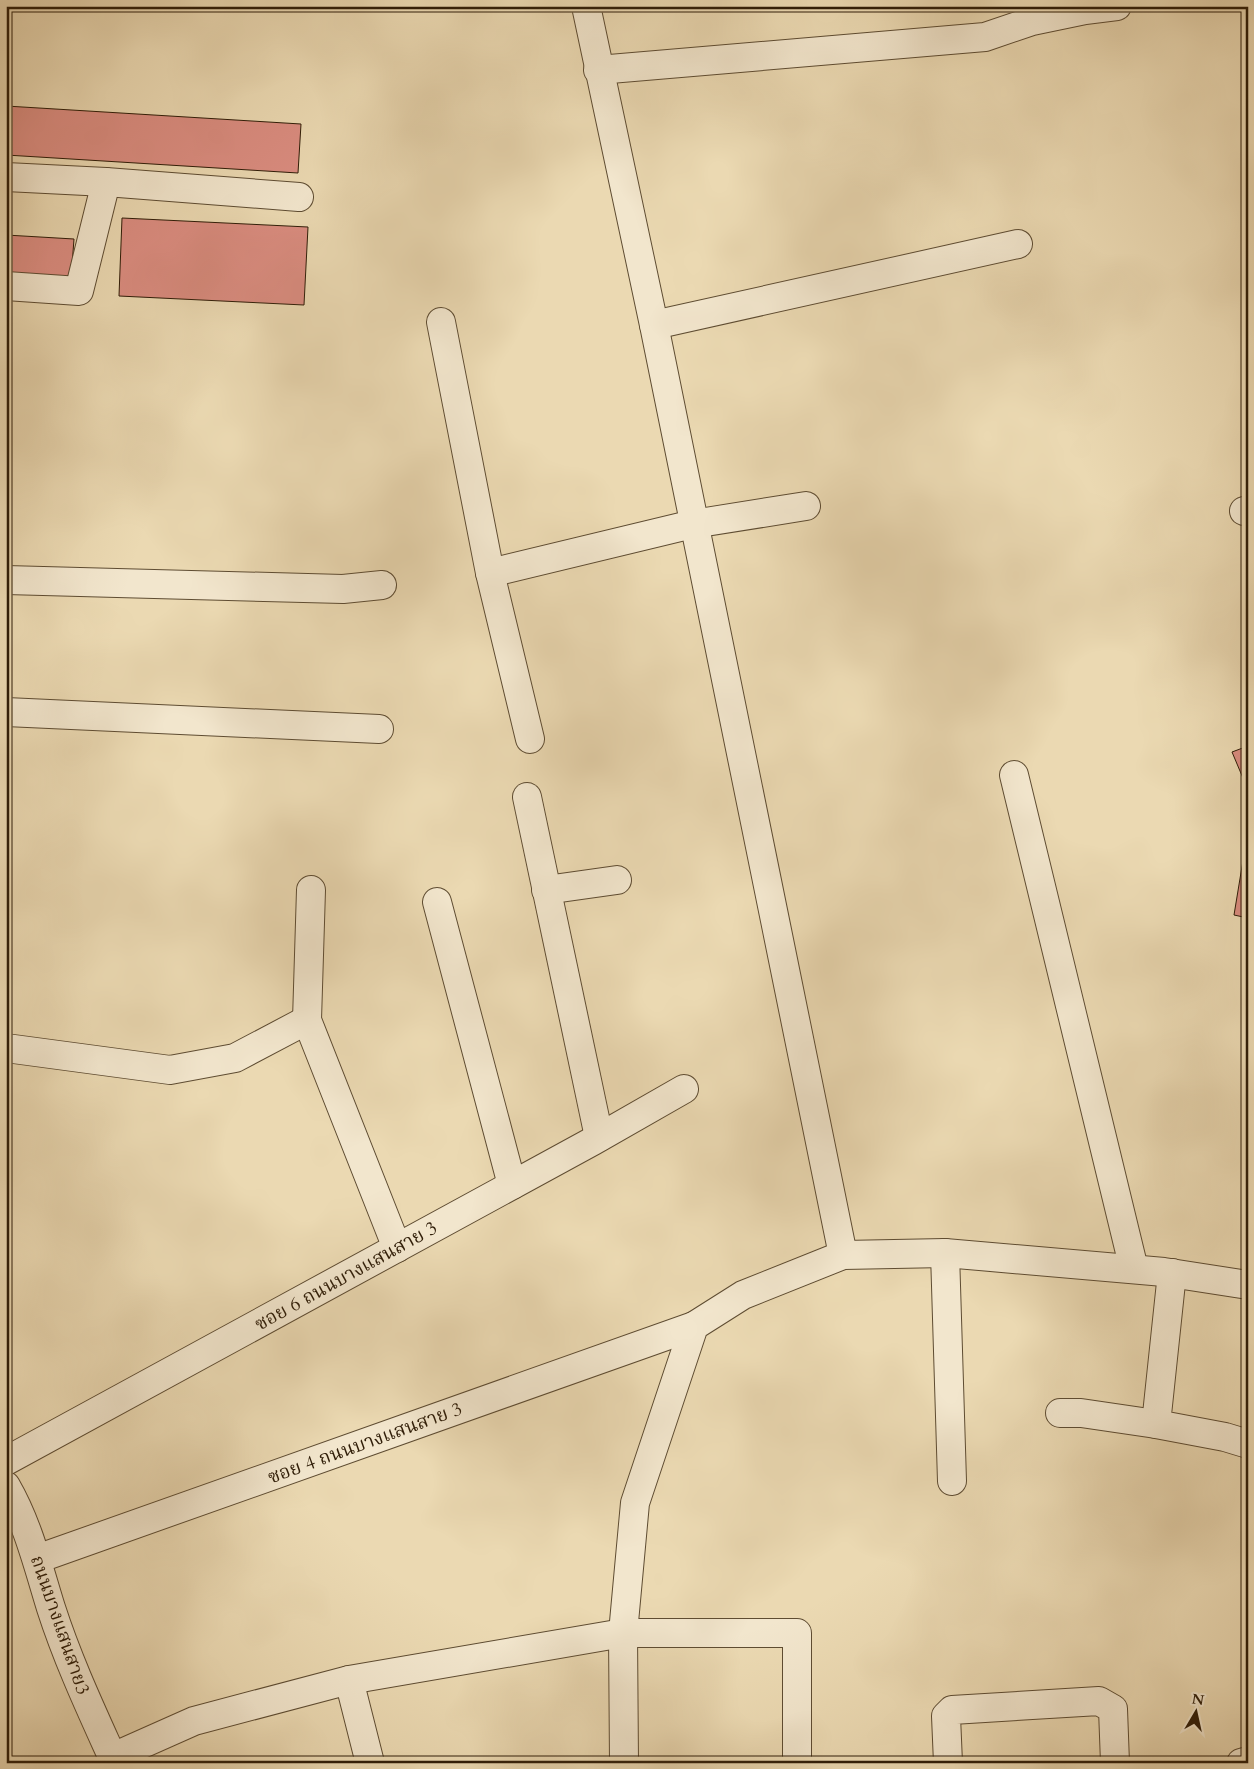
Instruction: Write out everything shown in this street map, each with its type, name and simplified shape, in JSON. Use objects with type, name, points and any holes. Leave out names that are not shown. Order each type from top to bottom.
[{"type":"street","points":[[586,6],[598,70],[654,325],[843,1255],[945,1253],[1172,1273],[1248,1285]]},
{"type":"street","points":[[598,70],[985,37],[1032,21],[1084,10],[1117,6]]},
{"type":"street","points":[[6,177],[106,182],[298,197]]},
{"type":"street","points":[[6,286],[79,291],[106,182]]},
{"type":"street","points":[[654,325],[1018,244]]},
{"type":"street","points":[[441,322],[490,573],[530,739]]},
{"type":"street","points":[[490,573],[693,524],[806,506]]},
{"type":"street","points":[[6,580],[343,589],[382,585]]},
{"type":"street","points":[[6,712],[379,729]]},
{"type":"street","points":[[1014,775],[1134,1269]]},
{"type":"street","points":[[527,797],[599,1137]]},
{"type":"street","points":[[546,890],[617,880]]},
{"type":"street","points":[[311,890],[308,1020],[397,1248]]},
{"type":"street","points":[[437,902],[512,1185]]},
{"type":"street","points":[[6,1048],[170,1070],[235,1058],[308,1020]]},
{"type":"street","name":"ซอย 6 ถนนบางแสนสาย 3","points":[[6,1461],[684,1089]]},
{"type":"street","points":[[945,1253],[952,1481]]},
{"type":"street","name":"ซอย 4 ถนนบางแสนสาย 3","points":[[37,1559],[694,1326],[743,1294],[843,1255]]},
{"type":"street","points":[[1156,1424],[1172,1273]]},
{"type":"street","points":[[624,1763],[623,1633],[635,1504],[694,1326]]},
{"type":"street","points":[[1060,1413],[1156,1424],[1225,1437],[1248,1444]]},
{"type":"street","name":"ถนนบางแสนสาย3","points":[[6,1486],[18,1507],[37,1559],[51,1608],[81,1686],[114,1760]]},
{"type":"street","points":[[114,1760],[194,1722],[349,1680],[623,1633],[798,1633],[797,1763]]},
{"type":"street","points":[[349,1680],[370,1763]]},
{"type":"street","points":[[948,1763],[945,1724],[946,1716],[952,1710],[1099,1701],[1113,1709],[1115,1763]]},
{"type":"street","points":[[1241,1763],[1248,1761]]},
{"type":"building","points":[[6,106],[301,124],[298,173],[6,155]]},
{"type":"building","points":[[122,218],[308,227],[304,305],[119,296]]},
{"type":"building","points":[[6,235],[74,239],[71,279],[6,275]]},
{"type":"building","points":[[1248,746],[1248,790],[1232,752]]},
{"type":"building","points":[[1248,830],[1248,918],[1234,915]]}]
